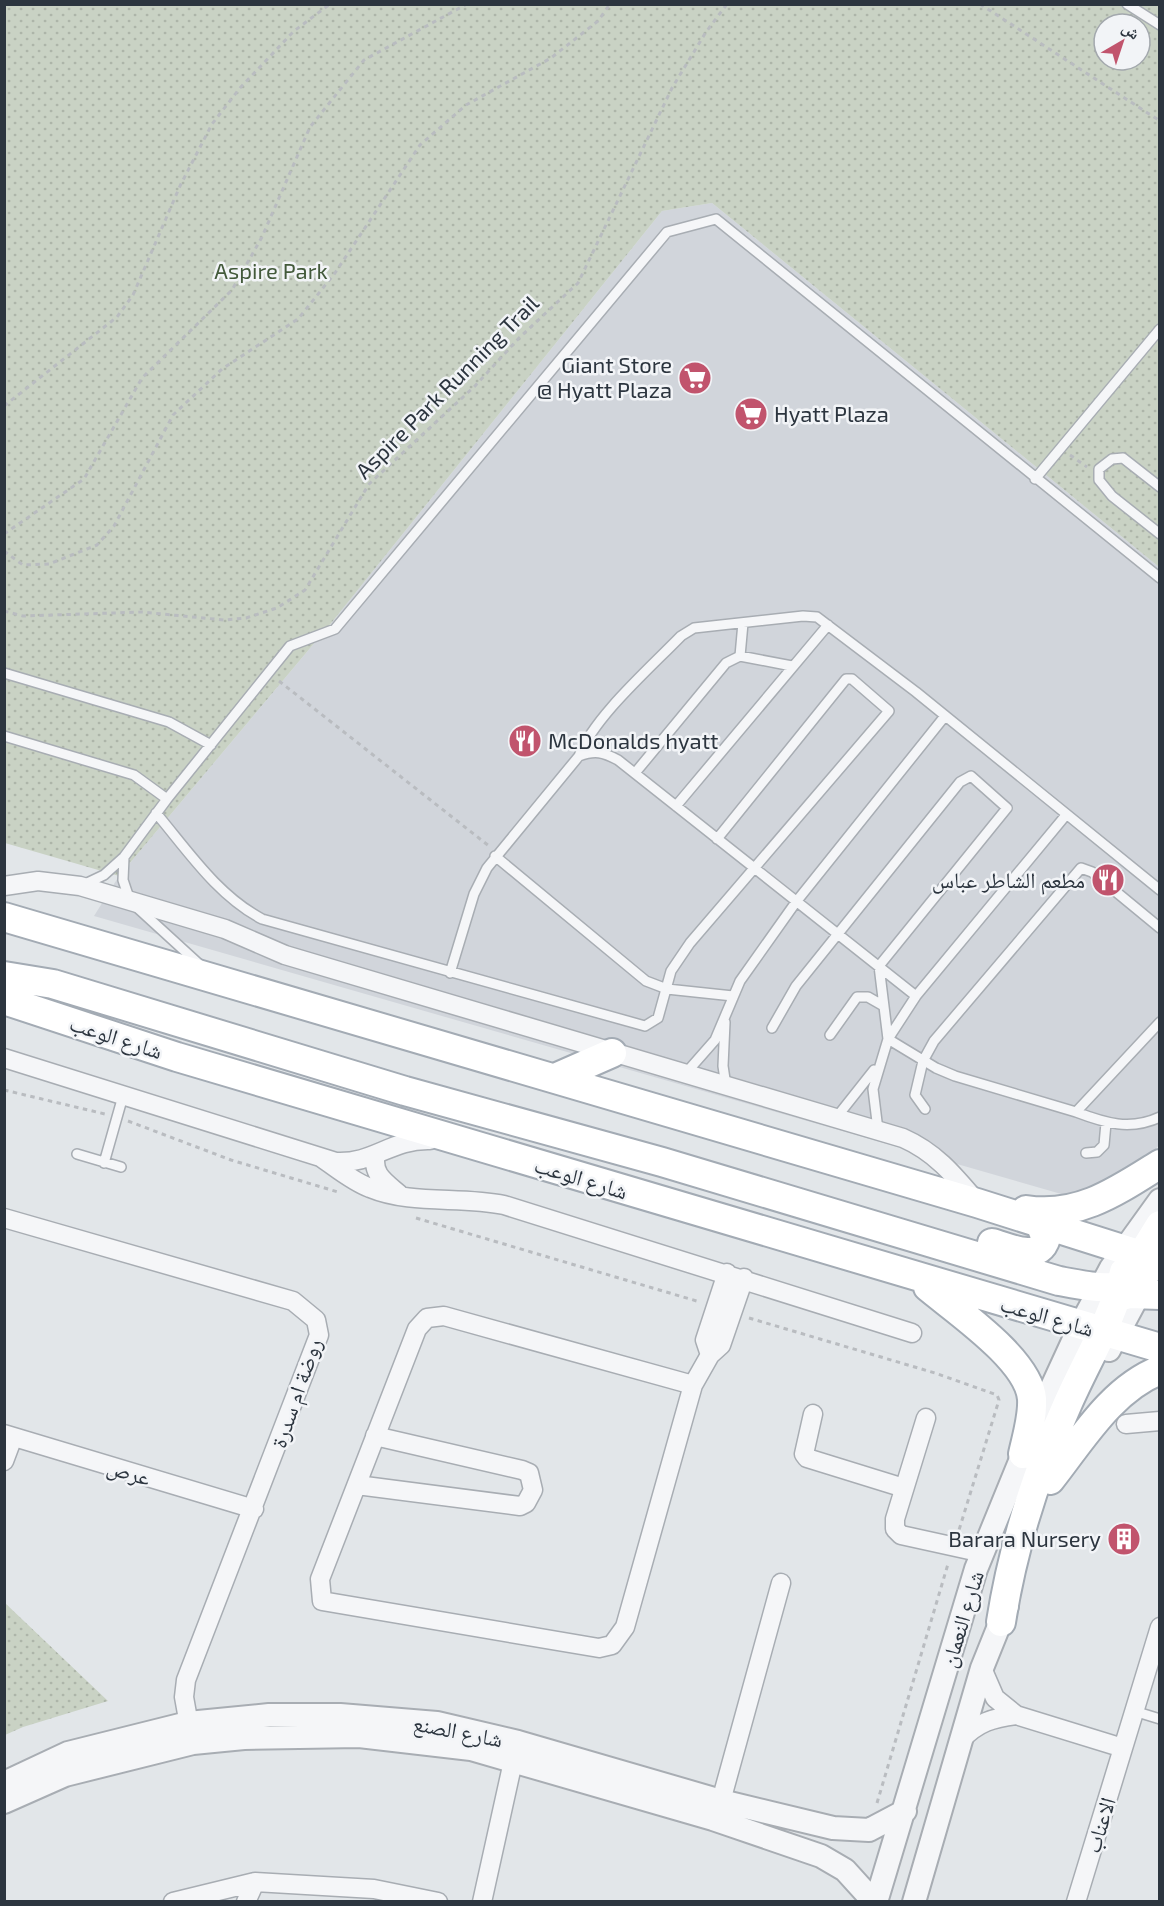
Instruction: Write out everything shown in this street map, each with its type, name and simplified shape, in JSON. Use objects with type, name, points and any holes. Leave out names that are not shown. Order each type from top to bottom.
[{"type":"main road","points":[[4,917],[977,1203],[1148,1257]]},
{"type":"main road","points":[[4,976],[53,984],[405,1091],[662,1162],[1042,1277],[1125,1292]]},
{"type":"main road","name":"شارع الوعب","points":[[4,1000],[177,1057],[920,1280],[1160,1348]]},
{"type":"main road","points":[[555,1078],[612,1053]]},
{"type":"main road","points":[[405,1091],[429,1088],[475,1092],[1025,1252],[1039,1250],[1044,1245],[1046,1238],[1040,1224]]},
{"type":"main road","points":[[977,1203],[1048,1214],[1061,1212],[1104,1197],[1160,1164]]},
{"type":"main road","points":[[1001,1622],[1008,1578],[1023,1515],[1067,1405],[1099,1331],[1125,1292],[1125,1266],[1148,1257],[1160,1225]]},
{"type":"main road","points":[[920,1280],[1007,1354],[1021,1370],[1032,1397],[1023,1454]]},
{"type":"main road","points":[[1050,1480],[1115,1399],[1138,1380],[1160,1370]]},
{"type":"street","points":[[4,886],[38,881],[80,886],[225,929],[285,955],[685,1075],[878,1130],[917,1144],[930,1152],[953,1173],[977,1203]]},
{"type":"street","points":[[4,1058],[322,1158],[350,1163],[406,1140],[456,1140]]},
{"type":"street","points":[[375,1154],[375,1169],[378,1176],[400,1195]]},
{"type":"street","points":[[322,1158],[359,1183],[400,1195],[475,1200],[504,1205],[912,1333]]},
{"type":"street","points":[[1148,1257],[1160,1200]]},
{"type":"street","name":"روضة ام سدرة","points":[[4,1218],[293,1301],[316,1320],[320,1335],[186,1680],[184,1697],[191,1733]]},
{"type":"street","points":[[693,1385],[444,1316],[426,1318],[417,1329],[320,1579],[322,1601],[599,1648],[612,1646],[625,1627],[693,1385],[710,1355],[721,1345],[736,1276]]},
{"type":"street","name":"شارع النعمان","points":[[875,1902],[983,1553],[1023,1454],[1099,1331]]},
{"type":"street","name":"شارع النعمان","points":[[914,1902],[982,1668],[1001,1622],[1050,1480],[1080,1406],[1099,1331]]},
{"type":"street","points":[[813,1414],[804,1454],[807,1458],[904,1488]]},
{"type":"street","points":[[926,1418],[895,1519],[895,1529],[901,1535],[983,1553]]},
{"type":"street","points":[[1126,1424],[1160,1421]]},
{"type":"street","points":[[4,1461],[9,1436]]},
{"type":"street","name":"عرص","points":[[9,1436],[254,1509]]},
{"type":"street","points":[[357,1485],[520,1506],[526,1503],[533,1490],[529,1473],[522,1470],[375,1436]]},
{"type":"street","points":[[721,1801],[782,1583]]},
{"type":"street","name":"الاعناب","points":[[1076,1902],[1160,1627]]},
{"type":"street","points":[[982,1668],[995,1698],[1016,1715],[1123,1748]]},
{"type":"street","points":[[961,1740],[972,1728],[988,1719],[1016,1715]]},
{"type":"street","name":"شارع الصنع","points":[[4,1802],[66,1775],[191,1733]]},
{"type":"street","name":"شارع الصنع","points":[[4,1782],[68,1754],[191,1733],[244,1738],[359,1736],[515,1752],[833,1828],[869,1830],[905,1811]]},
{"type":"street","points":[[482,1902],[515,1752]]},
{"type":"street","name":"شارع الصنع","points":[[515,1752],[821,1856],[845,1870],[875,1902]]},
{"type":"street","points":[[246,1902],[255,1882]]},
{"type":"street","points":[[173,1902],[255,1882],[374,1889],[438,1902]]},
{"type":"lane","points":[[1127,4],[1160,25]]},
{"type":"lane","points":[[80,886],[104,875],[124,857],[167,799],[290,646],[335,629],[667,232],[716,219],[1160,578]]},
{"type":"lane","points":[[1035,479],[1160,329]]},
{"type":"lane","points":[[1160,486],[1123,458],[1112,459],[1099,469],[1098,480],[1112,496],[1160,534]]},
{"type":"lane","points":[[450,973],[474,894],[497,855],[579,756],[585,740],[681,636],[694,628],[818,616],[1160,890]]},
{"type":"lane","points":[[741,656],[743,623]]},
{"type":"lane","points":[[676,806],[828,625]]},
{"type":"lane","points":[[635,773],[726,663],[741,656],[792,666]]},
{"type":"lane","points":[[4,673],[169,722],[211,745]]},
{"type":"lane","points":[[156,813],[216,885],[249,912],[262,919],[645,1026],[658,1018],[671,971],[681,955],[889,711],[852,679],[846,679],[717,838]]},
{"type":"lane","points":[[685,1075],[709,1050],[733,996],[796,902],[945,716]]},
{"type":"lane","points":[[4,736],[134,775],[167,799]]},
{"type":"lane","points":[[579,756],[592,751],[604,752],[635,773],[916,996]]},
{"type":"lane","points":[[772,1028],[796,986],[960,782],[971,776],[1007,808],[1004,815],[879,966],[888,1039],[955,1076],[1076,1112],[1106,1124],[1133,1125],[1160,1117]]},
{"type":"lane","points":[[878,1130],[873,1102],[879,1063],[888,1039],[916,996],[1066,815]]},
{"type":"lane","points":[[497,855],[636,975],[667,989],[733,996]]},
{"type":"lane","points":[[124,857],[123,880],[130,901],[180,948],[221,981]]},
{"type":"lane","points":[[925,1109],[915,1095],[923,1060],[933,1041],[1081,868],[1092,873],[1160,928]]},
{"type":"lane","points":[[830,1035],[857,997],[868,997],[882,1005]]},
{"type":"lane","points":[[725,1016],[723,1066],[726,1087]]},
{"type":"lane","points":[[1076,1112],[1160,1022]]},
{"type":"lane","points":[[836,1119],[879,1063]]},
{"type":"lane","points":[[104,1163],[123,1096]]},
{"type":"lane","points":[[1086,1153],[1097,1152],[1104,1145],[1106,1124]]},
{"type":"lane","points":[[77,1154],[122,1167]]},
{"type":"lane","points":[[1134,1711],[1160,1719]]},
{"type":"path","points":[[4,406],[117,317],[134,295],[180,186],[212,124],[240,88],[294,31],[330,4]]},
{"type":"path","points":[[4,534],[84,479],[142,378],[232,290],[262,237],[310,127],[364,60],[466,4]]},
{"type":"path","points":[[4,550],[23,565],[49,564],[97,545],[114,526],[173,415],[222,369],[298,319],[335,273],[420,146],[466,105],[551,58],[598,21],[610,4]]},
{"type":"path","name":"Aspire Park Running Trail","points":[[4,611],[23,616],[142,612],[224,620],[246,618],[277,608],[304,590],[369,484],[475,386],[519,338],[578,283],[672,88],[705,32],[727,4]]},
{"type":"path","points":[[980,4],[1160,121]]},
{"type":"path","points":[[1062,448],[1099,477]]},
{"type":"path","points":[[269,673],[497,855]]},
{"type":"shaded area","points":[[712,203],[1159,567],[1159,1145],[1103,1206],[94,916],[119,876],[332,622],[662,211]]},
{"type":"green space","name":"Aspire Park","points":[[4,5],[1159,5],[1159,567],[712,203],[662,211],[332,622],[119,876],[5,843]]},
{"type":"green space","points":[[4,1603],[108,1701],[23,1727],[5,1735]]},
{"type":"place","name":"Giant Store @ Hyatt Plaza","points":[[695,378]]},
{"type":"place","name":"Hyatt Plaza","points":[[751,414]]},
{"type":"place","name":"McDonalds hyatt","points":[[525,741]]},
{"type":"place","name":"مطعم الشاطر عباس","points":[[1108,880]]},
{"type":"place","name":"Barara Nursery","points":[[1124,1539]]}]
